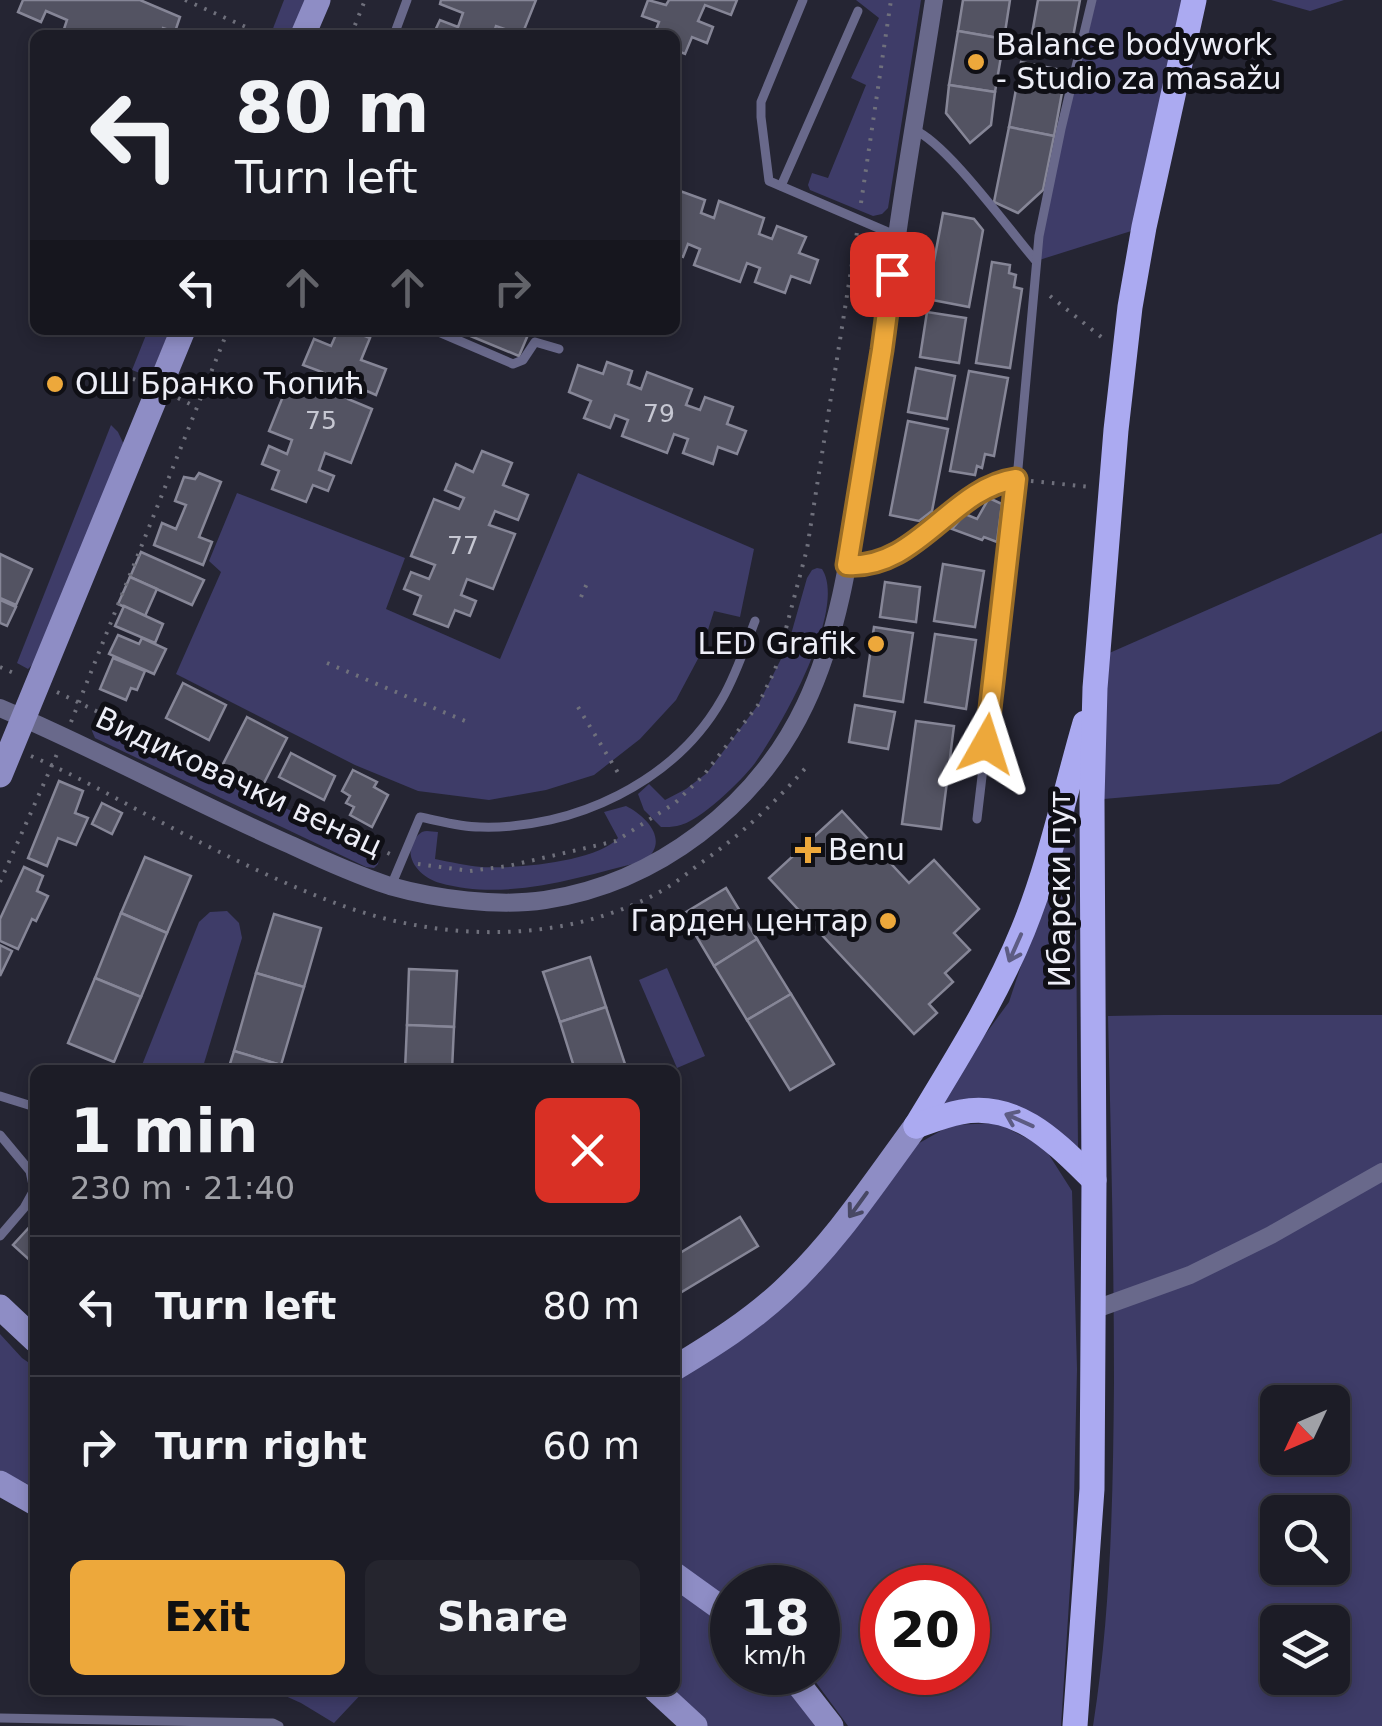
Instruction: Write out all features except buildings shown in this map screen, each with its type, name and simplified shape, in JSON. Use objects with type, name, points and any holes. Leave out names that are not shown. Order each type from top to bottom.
[{"type":"main road","name":"Ибарски пут","points":[[1075,1726],[1092,1489],[1094,688],[1125,346],[1144,227],[1196,2]]},
{"type":"main road","points":[[916,1126],[1001,980],[1024,929],[1094,688]]},
{"type":"main road","points":[[916,1126],[964,1111],[1003,1113],[1044,1133],[1094,1180]]},
{"type":"street","points":[[305,30],[318,0]]},
{"type":"street","name":"Видиковачки венац","points":[[0,708],[223,816],[391,886],[483,902],[544,900],[625,878],[682,848],[743,794],[784,743],[820,671],[847,565],[934,0]]},
{"type":"street","points":[[0,775],[181,335]]},
{"type":"street","points":[[680,1365],[746,1321],[814,1260],[916,1126]]},
{"type":"street","points":[[1094,1310],[1190,1275],[1382,1172]]},
{"type":"street","points":[[0,1307],[30,1335]]},
{"type":"street","points":[[0,1483],[30,1500]]},
{"type":"street","points":[[680,1578],[710,1599]]},
{"type":"street","points":[[662,1695],[696,1726]]},
{"type":"street","points":[[807,1695],[831,1726]]},
{"type":"lane","points":[[396,30],[407,0]]},
{"type":"lane","points":[[803,0],[762,102],[769,182],[897,236]]},
{"type":"lane","points":[[978,819],[1036,261],[1061,129],[1092,0]]},
{"type":"lane","points":[[781,186],[858,11]]},
{"type":"lane","points":[[914,130],[949,157],[1036,261]]},
{"type":"lane","points":[[446,335],[513,364],[523,360],[535,342],[559,348]]},
{"type":"lane","points":[[847,565],[885,560],[986,488],[1016,479]]},
{"type":"lane","points":[[391,886],[420,817],[463,826],[531,824],[593,807],[628,790],[672,758],[711,716],[731,682],[755,621]]},
{"type":"lane","points":[[0,1096],[30,1105]]},
{"type":"lane","points":[[0,1134],[30,1171]]},
{"type":"lane","points":[[0,1236],[30,1203]]},
{"type":"lane","points":[[0,1718],[279,1726]]},
{"type":"path","points":[[185,0],[253,30]]},
{"type":"path","points":[[352,30],[365,0]]},
{"type":"path","points":[[807,550],[891,0]]},
{"type":"path","points":[[1035,283],[1106,342],[1125,346]]},
{"type":"path","points":[[69,726],[226,335]]},
{"type":"path","points":[[172,395],[196,407]]},
{"type":"path","points":[[1016,479],[1111,490]]},
{"type":"path","points":[[581,597],[588,581]]},
{"type":"path","points":[[327,662],[464,721]]},
{"type":"path","points":[[0,667],[22,677]]},
{"type":"path","points":[[52,690],[402,859]]},
{"type":"path","points":[[578,707],[628,790]]},
{"type":"path","points":[[0,882],[60,748]]},
{"type":"path","points":[[30,755],[230,856],[337,904],[400,922],[474,933],[565,925],[656,894],[726,846],[809,764]]},
{"type":"shaded area","points":[[284,0],[307,0],[295,30],[272,30]]},
{"type":"shaded area","points":[[856,0],[921,0],[888,208],[873,216],[810,190],[808,185],[812,173],[828,178],[866,85],[851,78],[879,18]]},
{"type":"shaded area","points":[[1096,0],[1194,0],[1144,227],[1036,261],[1039,236]]},
{"type":"shaded area","points":[[1271,0],[1344,0],[1310,11]]},
{"type":"shaded area","points":[[146,335],[168,335],[150,377],[132,370]]},
{"type":"shaded area","points":[[111,425],[125,447],[34,663],[28,669],[17,663]]},
{"type":"shaded area","points":[[578,473],[754,549],[740,617],[714,611],[700,655],[676,700],[640,739],[594,775],[546,790],[489,800],[418,791],[355,765],[176,674],[221,572],[209,561],[237,493],[405,558],[386,609],[500,659]]},
{"type":"shaded area","points":[[1382,533],[1382,731],[1279,784],[1092,800],[1098,658]]},
{"type":"shaded area","points":[[817,568],[822,569],[828,587],[819,639],[794,697],[766,746],[740,780],[708,809],[686,823],[661,827],[644,810],[638,794],[649,784],[665,800],[707,773],[758,705],[788,645],[807,578]]},
{"type":"shaded area","points":[[98,718],[105,718],[372,851],[379,858],[378,864],[366,867],[95,738],[92,731]]},
{"type":"shaded area","points":[[1075,803],[1078,1148],[1034,1116],[924,1118],[1009,1002]]},
{"type":"shaded area","points":[[626,806],[653,831],[656,838],[652,854],[644,861],[569,880],[517,889],[465,888],[428,878],[411,857],[414,841],[428,831],[438,832],[435,859],[459,864],[514,867],[574,858],[618,838],[604,812]]},
{"type":"shaded area","points":[[227,911],[239,923],[242,938],[204,1065],[142,1065],[199,922],[210,912]]},
{"type":"shaded area","points":[[667,968],[705,1056],[676,1065],[639,980]]},
{"type":"shaded area","points":[[1382,1015],[1382,1726],[1093,1726],[1107,1598],[1113,1469],[1108,1016]]},
{"type":"shaded area","points":[[997,1123],[1044,1147],[1072,1191],[1077,1369],[1073,1541],[1061,1726],[848,1726],[825,1695],[840,1695],[840,1565],[710,1565],[710,1587],[680,1566],[680,1370],[819,1273],[914,1146],[951,1125]]},
{"type":"shaded area","points":[[0,1334],[30,1364],[30,1485],[0,1470]]},
{"type":"shaded area","points":[[680,1591],[710,1610],[710,1695],[797,1695],[823,1726],[705,1726],[677,1695],[680,1695]]},
{"type":"shaded area","points":[[283,1695],[360,1695],[334,1723]]},
{"type":"place","name":"Balance bodywork - Studio za masažu","points":[[976,62]]},
{"type":"place","name":"ОШ Бранко Ћопић","points":[[55,384]]},
{"type":"place","name":"LED Grafik","points":[[876,644]]},
{"type":"place","name":"Benu","points":[[808,850]]},
{"type":"place","name":"Гарден центар","points":[[888,921]]},
{"type":"route","points":[[892,274],[847,565],[885,560],[986,488],[1016,479],[986,744]]}]
